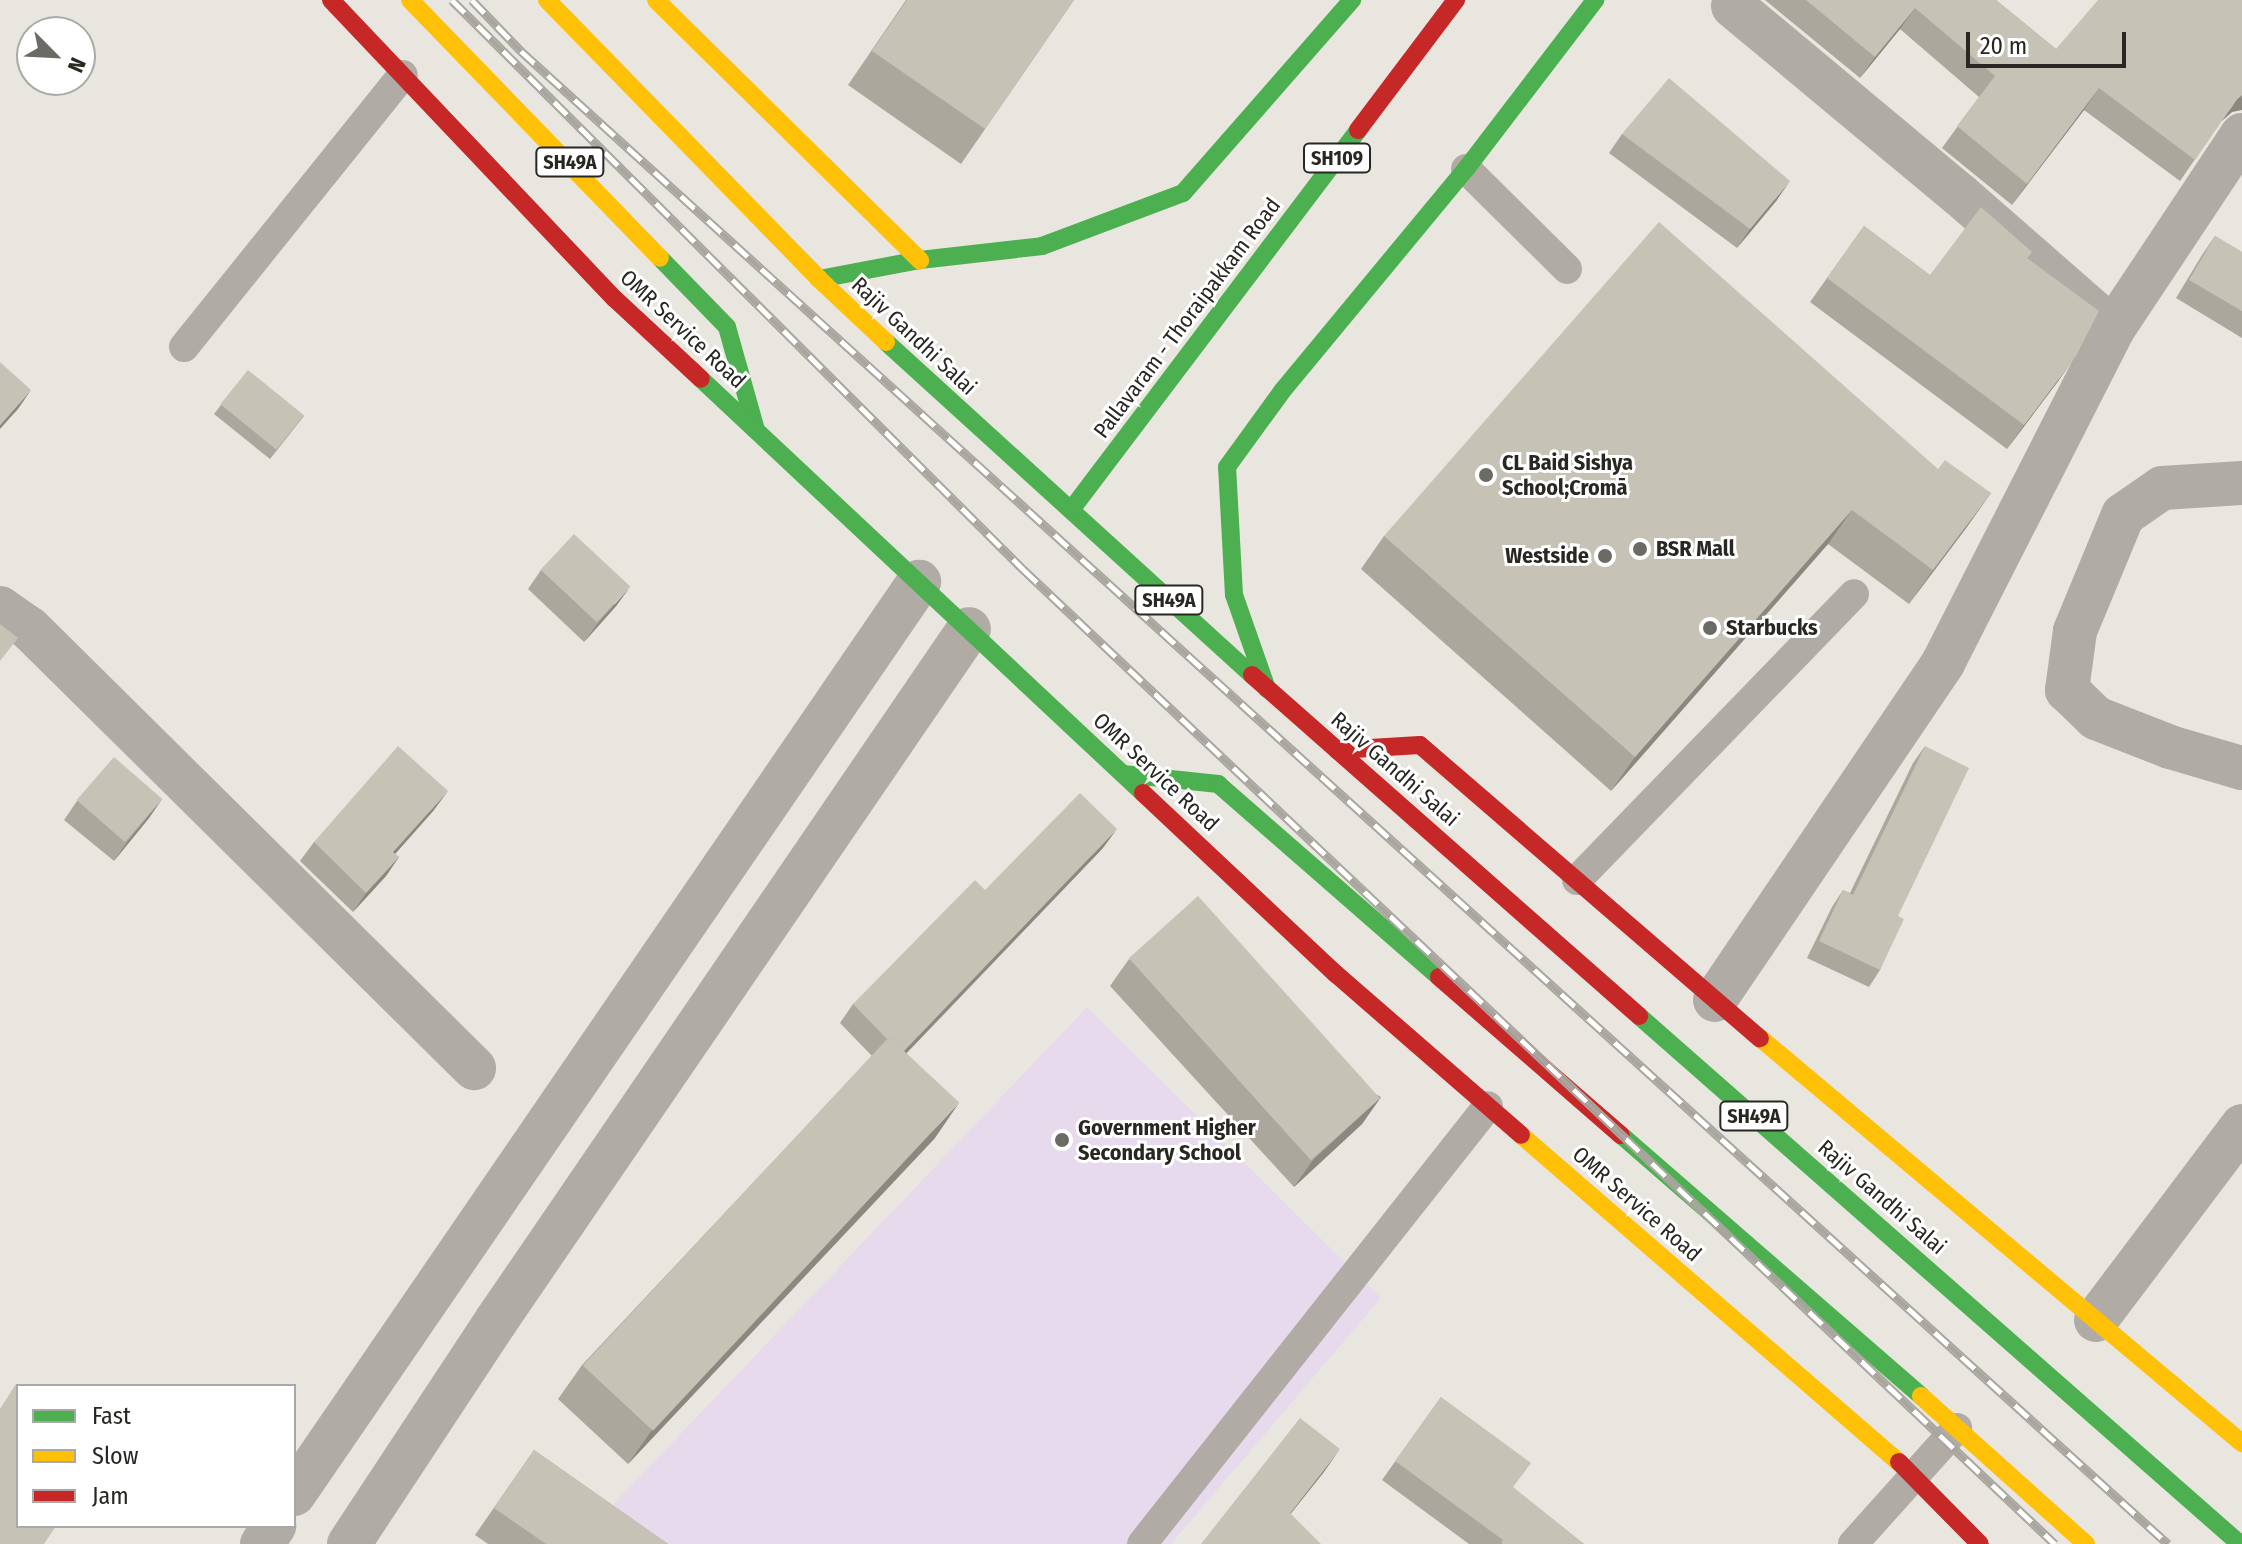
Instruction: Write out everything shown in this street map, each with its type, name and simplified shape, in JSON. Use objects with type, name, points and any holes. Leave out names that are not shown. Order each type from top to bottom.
[{"type":"main road","name":"OMR Service Road","points":[[331,0],[615,299],[1336,974],[1912,1474],[1980,1544]]},
{"type":"main road","name":"SH49A","points":[[410,0],[727,327],[756,430]]},
{"type":"main road","name":"Rajiv Gandhi Salai","points":[[547,0],[819,279],[1267,689],[2240,1544]]},
{"type":"main road","points":[[656,0],[920,260]]},
{"type":"main road","points":[[819,279],[920,260],[1042,246],[1183,193],[1352,0]]},
{"type":"main road","name":"Pallavaram - Thoraipakkam Road","points":[[1071,510],[1456,0]]},
{"type":"main road","points":[[1267,689],[1234,595],[1227,467],[1283,390],[1466,169],[1595,0]]},
{"type":"main road","points":[[1337,750],[1420,745],[1715,1000],[2242,1443]]},
{"type":"main road","points":[[1123,774],[1218,784],[2086,1544]]},
{"type":"street","points":[[1733,6],[1960,195],[2113,329]]},
{"type":"street","points":[[1715,1000],[1943,663],[2113,329],[2242,135]]},
{"type":"street","points":[[2242,483],[2162,488],[2123,515],[2075,631],[2067,690],[2096,718],[2170,747],[2242,768]]},
{"type":"street","points":[[296,1491],[919,582]]},
{"type":"street","points":[[0,608],[29,628],[474,1068]]},
{"type":"street","points":[[349,1544],[496,1321],[969,629]]},
{"type":"street","points":[[2096,1320],[2242,1126]]},
{"type":"lane","points":[[184,347],[403,75]]},
{"type":"lane","points":[[1466,169],[1567,269]]},
{"type":"lane","points":[[1577,880],[1854,594]]},
{"type":"lane","points":[[1142,1544],[1488,1106]]},
{"type":"lane","points":[[1853,1544],[1912,1474],[1957,1428]]},
{"type":"shaded area","points":[[1087,1007],[1381,1298],[1171,1544],[659,1544],[610,1508]]},
{"type":"building","points":[[907,0],[1074,0],[985,129],[872,51]]},
{"type":"building","points":[[1806,0],[1996,0],[2056,49],[2098,0],[2242,0],[2242,95],[2195,160],[2099,88],[2027,184],[1957,126],[1995,76],[1915,8],[1875,57]]},
{"type":"building","points":[[1669,78],[1790,181],[1750,229],[1622,134]]},
{"type":"building","points":[[1981,207],[2032,252],[2027,258],[2099,311],[2076,356],[2024,425],[1827,278],[1864,226],[1930,275]]},
{"type":"building","points":[[1659,222],[1938,469],[1945,460],[1991,493],[1933,570],[1852,510],[1635,757],[1384,536]]},
{"type":"building","points":[[2215,236],[2242,252],[2242,311],[2189,280]]},
{"type":"building","points":[[0,362],[31,390],[0,425]]},
{"type":"building","points":[[248,370],[304,415],[276,450],[220,404]]},
{"type":"building","points":[[574,534],[630,587],[597,622],[541,570]]},
{"type":"building","points":[[0,624],[18,638],[0,661]]},
{"type":"building","points":[[398,746],[448,791],[393,852],[399,857],[366,893],[314,842]]},
{"type":"building","points":[[1925,746],[1969,768],[1898,916],[1904,919],[1880,970],[1819,941],[1843,890],[1853,895]]},
{"type":"building","points":[[114,757],[162,799],[125,842],[77,800]]},
{"type":"building","points":[[1080,793],[1117,829],[904,1051],[889,1037],[887,1039],[853,1004],[975,880],[985,890]]},
{"type":"building","points":[[1198,896],[1380,1098],[1311,1160],[1129,958]]},
{"type":"building","points":[[889,1037],[959,1102],[653,1431],[583,1365]]},
{"type":"building","points":[[16,1384],[16,1528],[55,1528],[44,1544],[0,1544],[0,1409]]},
{"type":"building","points":[[1441,1397],[1531,1463],[1513,1487],[1584,1544],[1503,1544],[1503,1540],[1395,1461]]},
{"type":"building","points":[[1300,1418],[1340,1449],[1290,1513],[1321,1544],[1201,1544]]},
{"type":"building","points":[[534,1450],[668,1544],[546,1544],[494,1508]]},
{"type":"railway","points":[[452,0],[1024,570],[2055,1544]]},
{"type":"railway","points":[[472,0],[521,51],[2168,1544]]},
{"type":"traffic: fast","points":[[819,279],[920,260],[1042,246],[1183,193],[1352,0]]},
{"type":"traffic: fast","points":[[1267,689],[1234,595],[1227,467],[1283,390],[1466,169],[1595,0]]},
{"type":"traffic: fast","points":[[1071,510],[1358,130]]},
{"type":"traffic: fast","points":[[660,258],[727,327],[756,430]]},
{"type":"traffic: fast","points":[[886,342],[1252,675]]},
{"type":"traffic: fast","points":[[701,379],[1143,793]]},
{"type":"traffic: fast","points":[[1123,774],[1218,784],[1439,977]]},
{"type":"traffic: fast","points":[[1639,1016],[2240,1544]]},
{"type":"traffic: fast","points":[[1621,1135],[1921,1396]]},
{"type":"traffic: slow","points":[[410,0],[660,258]]},
{"type":"traffic: slow","points":[[547,0],[819,279],[886,342]]},
{"type":"traffic: slow","points":[[656,0],[920,260]]},
{"type":"traffic: slow","points":[[1760,1038],[2242,1443]]},
{"type":"traffic: slow","points":[[1521,1135],[1899,1462]]},
{"type":"traffic: slow","points":[[1921,1396],[2086,1544]]},
{"type":"traffic: jam","points":[[331,0],[615,299],[701,379]]},
{"type":"traffic: jam","points":[[1358,130],[1456,0]]},
{"type":"traffic: jam","points":[[1252,675],[1639,1016]]},
{"type":"traffic: jam","points":[[1337,750],[1420,745],[1760,1038]]},
{"type":"traffic: jam","points":[[1143,793],[1336,974],[1521,1135]]},
{"type":"traffic: jam","points":[[1439,977],[1621,1135]]},
{"type":"traffic: jam","points":[[1899,1462],[1980,1544]]},
{"type":"place","name":"CL Baid Sishya School;Cromā","points":[[1486,475]]},
{"type":"place","name":"BSR Mall","points":[[1640,549]]},
{"type":"place","name":"Westside","points":[[1605,556]]},
{"type":"place","name":"Starbucks","points":[[1710,628]]},
{"type":"place","name":"Government Higher Secondary School","points":[[1062,1140]]}]
